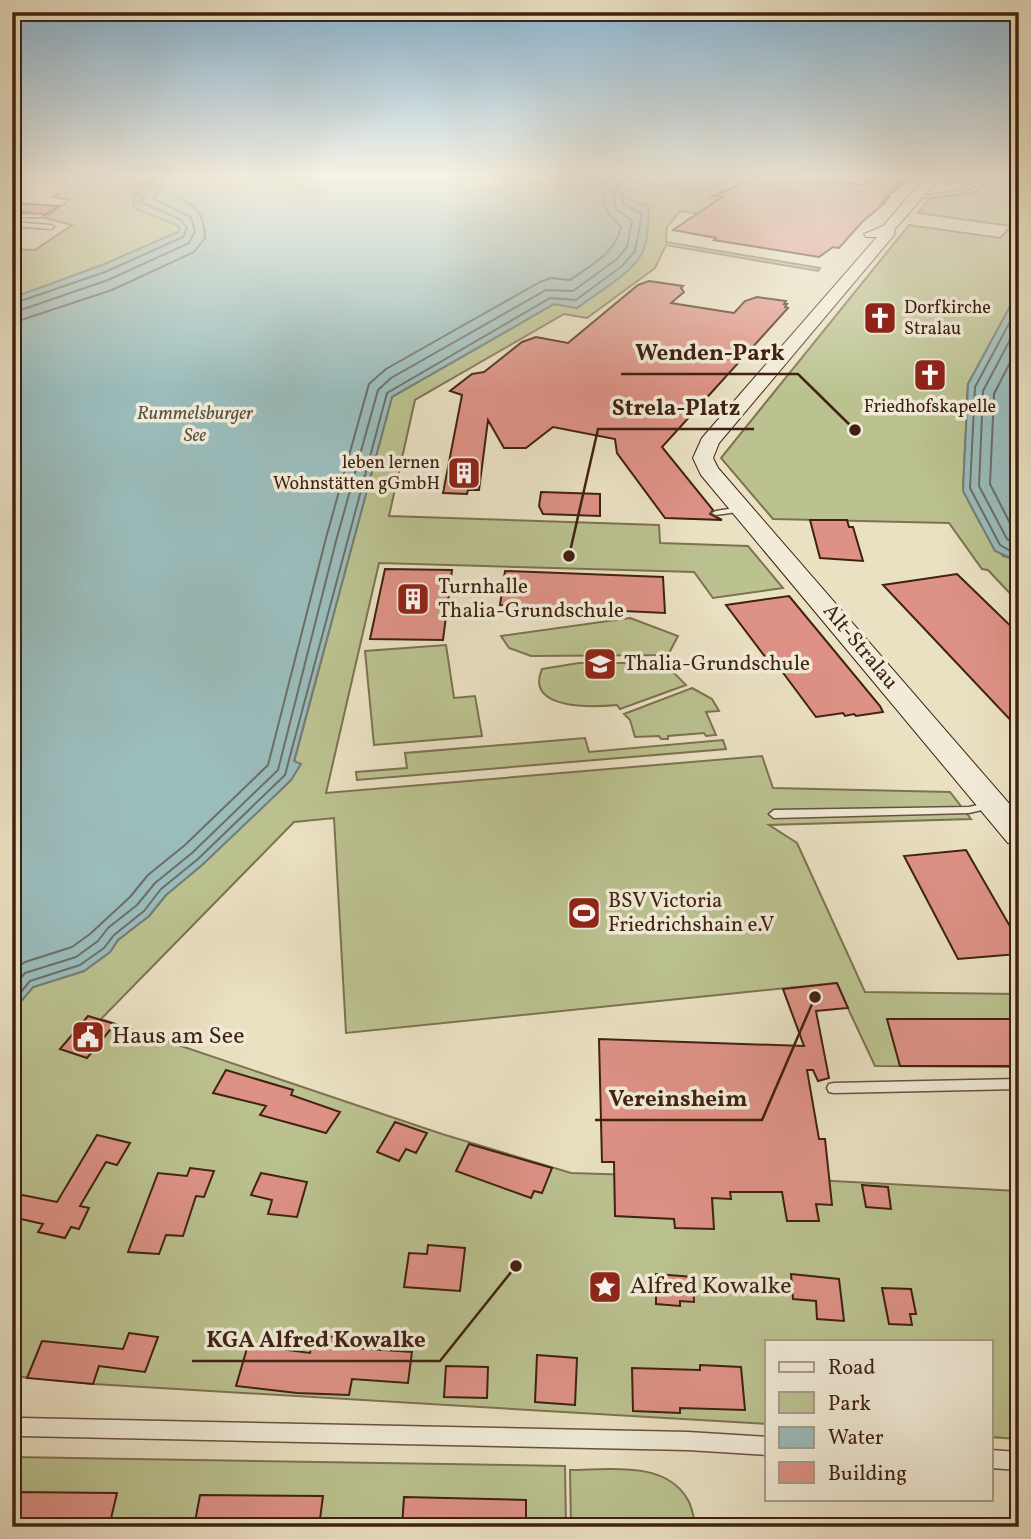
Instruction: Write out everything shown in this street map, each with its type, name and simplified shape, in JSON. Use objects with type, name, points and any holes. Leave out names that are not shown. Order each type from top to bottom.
[{"type":"street","name":"Alt-Stralau","points":[[876,247],[709,442],[703,457],[709,470],[741,509],[1019,836]]},
{"type":"lane","points":[[716,513],[741,509]]},
{"type":"lane","points":[[774,814],[969,810],[994,804]]},
{"type":"lane","points":[[834,1088],[1019,1084]]},
{"type":"lane","points":[[21,1427],[688,1441],[765,1446]]},
{"type":"lane","points":[[992,1460],[1019,1461]]},
{"type":"green space","points":[[40,247],[151,247],[12,302],[12,249],[35,250]]},
{"type":"green space","points":[[643,247],[665,247],[655,268],[587,318],[564,314],[415,400],[389,516],[659,525],[660,543],[748,546],[783,588],[713,598],[694,572],[379,563],[326,793],[762,756],[773,788],[950,792],[971,819],[769,825],[797,843],[865,992],[1019,994],[1019,1067],[875,1066],[836,983],[346,1033],[334,818],[294,822],[101,1019],[442,1134],[571,1173],[833,1181],[1019,1191],[1019,1439],[992,1437],[992,1340],[765,1340],[765,1424],[93,1384],[12,1376],[12,1012],[33,987],[84,971],[110,952],[118,940],[149,916],[166,895],[202,865],[291,780],[300,764],[294,762],[392,397],[554,304],[577,308],[635,261]]},
{"type":"green space","points":[[677,247],[695,247],[820,268],[818,271]]},
{"type":"green space","points":[[891,247],[1019,247],[1019,290],[968,384],[963,490],[980,523],[1003,556],[1011,558],[1018,567],[1019,603],[988,570],[982,569],[949,523],[773,519],[721,458]]},
{"type":"green space","points":[[630,618],[678,636],[668,655],[531,656],[509,648],[501,636]]},
{"type":"green space","points":[[446,645],[454,698],[475,696],[482,736],[374,745],[365,651]]},
{"type":"green space","points":[[579,663],[669,663],[671,670],[686,685],[620,709],[617,705],[564,704],[543,693],[539,683],[542,669]]},
{"type":"green space","points":[[692,688],[712,699],[719,711],[706,712],[716,735],[706,736],[704,733],[668,736],[668,739],[661,739],[659,736],[635,737],[630,720],[624,714]]},
{"type":"green space","points":[[585,738],[589,752],[723,740],[726,749],[357,780],[356,772],[407,768],[405,753]]},
{"type":"green space","points":[[12,1457],[565,1466],[566,1527],[12,1527]]},
{"type":"green space","points":[[570,1470],[635,1470],[666,1478],[678,1487],[688,1500],[696,1527],[571,1527]]},
{"type":"water","name":"Rummelsburger See","points":[[144,247],[644,247],[637,261],[622,276],[577,308],[554,304],[392,397],[294,761],[301,764],[291,780],[202,865],[166,895],[149,916],[118,940],[110,952],[84,971],[33,987],[12,1012],[12,298]]},
{"type":"water","points":[[1019,290],[1019,574],[1018,567],[1011,558],[995,551],[963,491],[968,384]]},
{"type":"building","points":[[756,247],[840,247],[833,247],[819,257]]},
{"type":"building","points":[[649,281],[683,286],[681,288],[684,292],[671,303],[734,313],[745,301],[757,297],[786,301],[784,304],[787,304],[785,307],[788,308],[662,447],[713,510],[710,514],[722,520],[665,518],[617,453],[615,439],[553,427],[526,448],[504,448],[488,420],[479,490],[468,490],[467,494],[443,493],[462,395],[450,391],[472,374],[484,372],[522,342],[536,337],[568,343],[638,285]]},
{"type":"building","points":[[541,492],[600,494],[600,516],[543,514],[539,506]]},
{"type":"building","points":[[810,520],[847,520],[849,527],[853,527],[863,561],[820,558]]},
{"type":"building","name":"Turnhalle Thalia-Grundschule","points":[[385,569],[452,570],[443,640],[370,639]]},
{"type":"building","points":[[505,571],[663,577],[665,613],[500,605]]},
{"type":"building","points":[[957,574],[1019,634],[1019,729],[883,585]]},
{"type":"building","points":[[789,596],[883,712],[816,717],[775,662],[769,662],[726,605]]},
{"type":"building","points":[[966,850],[1019,942],[1019,954],[958,959],[904,856]]},
{"type":"building","points":[[837,983],[848,1008],[816,1011],[829,1078],[818,1081],[813,1070],[807,1070],[819,1139],[825,1139],[832,1205],[816,1204],[819,1221],[787,1221],[782,1192],[730,1192],[731,1199],[712,1198],[714,1229],[675,1228],[674,1219],[615,1216],[614,1162],[602,1162],[599,1039],[804,1046],[783,989]]},
{"type":"building","name":"Haus am See","points":[[88,1016],[115,1024],[87,1058],[60,1049]]},
{"type":"building","points":[[887,1019],[1019,1019],[1019,1066],[900,1066]]},
{"type":"building","points":[[226,1070],[293,1090],[291,1095],[340,1112],[326,1133],[260,1115],[266,1106],[213,1093]]},
{"type":"building","points":[[395,1122],[427,1133],[416,1153],[406,1149],[399,1161],[377,1152]]},
{"type":"building","points":[[97,1135],[130,1143],[117,1165],[106,1162],[80,1206],[89,1208],[79,1229],[71,1227],[65,1238],[38,1232],[43,1224],[12,1217],[12,1193],[57,1202]]},
{"type":"building","points":[[469,1144],[552,1168],[542,1193],[534,1191],[531,1198],[456,1171]]},
{"type":"building","points":[[190,1168],[214,1171],[204,1197],[196,1196],[183,1236],[166,1235],[159,1254],[128,1252],[158,1173],[187,1176]]},
{"type":"building","points":[[261,1173],[307,1182],[297,1217],[268,1214],[272,1200],[251,1195]]},
{"type":"building","points":[[862,1185],[888,1187],[891,1209],[866,1207]]},
{"type":"building","points":[[428,1245],[465,1248],[460,1291],[404,1287],[409,1253],[427,1254]]},
{"type":"building","points":[[656,1274],[693,1277],[694,1302],[680,1301],[680,1306],[656,1304]]},
{"type":"building","points":[[791,1274],[839,1279],[844,1321],[817,1319],[816,1301],[793,1299]]},
{"type":"building","points":[[882,1288],[911,1289],[916,1314],[910,1314],[912,1325],[889,1324]]},
{"type":"building","points":[[129,1333],[158,1337],[145,1372],[99,1366],[93,1384],[27,1378],[42,1341],[123,1349]]},
{"type":"building","points":[[313,1336],[358,1338],[356,1348],[412,1352],[408,1383],[352,1379],[349,1395],[297,1393],[236,1386],[248,1345],[310,1353]]},
{"type":"building","points":[[537,1355],[577,1358],[575,1405],[535,1402]]},
{"type":"building","points":[[700,1365],[741,1367],[745,1410],[680,1408],[680,1413],[633,1411],[632,1368],[700,1370]]},
{"type":"building","points":[[446,1366],[488,1367],[487,1398],[444,1397]]},
{"type":"building","points":[[12,1492],[117,1493],[109,1527],[12,1527]]},
{"type":"building","points":[[200,1495],[323,1496],[319,1527],[194,1527]]},
{"type":"building","points":[[404,1497],[526,1500],[526,1527],[402,1527]]},
{"type":"place","name":"Dorfkirche Stralau","points":[[880,318]]},
{"type":"place","name":"Friedhofskapelle","points":[[930,375]]},
{"type":"place","name":"Wenden-Park","points":[[855,430]]},
{"type":"place","name":"leben lernen Wohnstätten gGmbH","points":[[464,473]]},
{"type":"place","name":"Strela-Platz","points":[[569,556]]},
{"type":"place","name":"Turnhalle Thalia-Grundschule","points":[[413,599]]},
{"type":"place","name":"Thalia-Grundschule","points":[[600,664]]},
{"type":"place","name":"BSV Victoria Friedrichshain e.V","points":[[584,913]]},
{"type":"place","name":"Vereinsheim","points":[[815,997]]},
{"type":"place","name":"Haus am See","points":[[88,1037]]},
{"type":"place","name":"KGA Alfred Kowalke","points":[[516,1266]]},
{"type":"place","name":"Alfred Kowalke","points":[[605,1287]]}]
